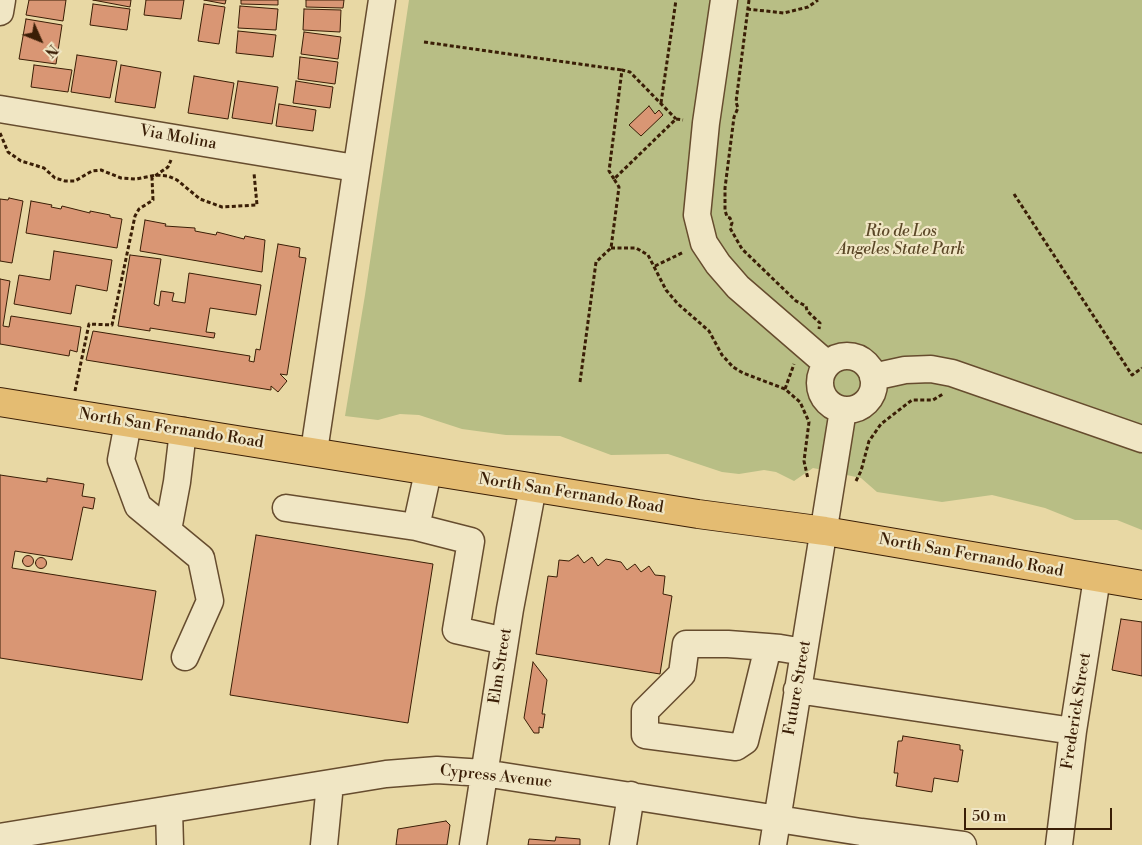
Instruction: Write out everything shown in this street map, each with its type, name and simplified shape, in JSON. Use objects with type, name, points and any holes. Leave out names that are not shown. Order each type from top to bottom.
[{"type":"main road","name":"North San Fernando Road","points":[[0,402],[314,451],[428,472],[698,514],[825,531],[1142,585]]},
{"type":"street","points":[[0,12],[2,0]]},
{"type":"street","points":[[314,451],[355,168],[382,0]]},
{"type":"street","points":[[723,3],[706,124],[697,215],[704,243],[718,264],[738,287],[827,364]]},
{"type":"street","name":"Via Molina","points":[[0,109],[355,168]]},
{"type":"street","points":[[842,357],[858,359],[865,363],[873,377],[872,394],[867,402],[852,410],[835,408],[822,396],[820,380],[827,364],[842,357]]},
{"type":"street","points":[[873,377],[905,370],[931,369],[955,374],[1141,437]]},
{"type":"street","name":"Future Street","points":[[773,845],[843,410]]},
{"type":"street","points":[[128,423],[122,460],[138,506],[201,558],[210,601],[185,657]]},
{"type":"street","points":[[168,530],[177,482],[183,432]]},
{"type":"street","points":[[416,527],[428,472]]},
{"type":"street","name":"Elm Street","points":[[473,845],[505,641],[532,487]]},
{"type":"street","points":[[286,508],[416,527],[472,541],[456,630],[505,641]]},
{"type":"street","name":"Frederick Street","points":[[1059,845],[1073,731],[1097,578]]},
{"type":"street","points":[[768,647],[745,741],[736,747],[645,735],[645,712],[682,674],[686,644],[768,647],[804,652]]},
{"type":"street","points":[[797,690],[1073,731]]},
{"type":"street","name":"Cypress Avenue","points":[[9,839],[386,774],[438,770],[484,773],[778,818],[917,842],[963,845]]},
{"type":"street","points":[[324,845],[330,784]]},
{"type":"street","points":[[623,845],[631,795]]},
{"type":"street","points":[[169,810],[170,845]]},
{"type":"path","points":[[661,104],[676,0]]},
{"type":"path","points":[[750,0],[736,102],[738,108],[734,117],[725,188],[725,210],[727,217],[730,218],[732,223],[730,228],[742,249],[796,301],[806,306],[807,311],[820,323],[815,336],[796,357],[785,389]]},
{"type":"path","points":[[723,3],[784,14],[808,8],[818,0]]},
{"type":"path","points":[[424,42],[630,72],[676,119],[706,124]]},
{"type":"path","points":[[580,382],[596,262],[611,248],[619,186],[609,172],[622,70]]},
{"type":"path","points":[[614,179],[676,119]]},
{"type":"path","points":[[0,132],[8,152],[21,161],[44,168],[55,178],[75,181],[92,171],[101,170],[136,180],[156,175],[168,176],[209,204],[222,207],[257,205],[254,172],[258,153]]},
{"type":"path","points":[[70,413],[89,324],[112,325],[135,216],[139,209],[153,200],[151,185],[156,175],[168,167],[171,161],[171,137]]},
{"type":"path","points":[[1014,194],[1132,375],[1142,368]]},
{"type":"path","points":[[656,266],[704,243]]},
{"type":"path","points":[[611,248],[636,248],[648,255],[656,266],[666,290],[678,304],[709,331],[722,355],[734,367],[743,373],[785,389],[800,402],[809,422],[804,461],[810,485]]},
{"type":"path","points":[[854,486],[874,431],[903,405],[912,400],[934,400],[943,395],[955,374]]},
{"type":"green space","name":"Rio de Los Angeles State Park","points":[[409,0],[1142,0],[1142,530],[1117,520],[1075,520],[1045,508],[992,495],[942,502],[877,492],[861,478],[813,468],[794,481],[776,472],[764,470],[739,474],[722,472],[668,454],[611,455],[560,436],[506,435],[462,429],[419,415],[400,414],[378,420],[345,416]]},
{"type":"building","points":[[29,0],[66,0],[63,21],[26,15]]},
{"type":"building","points":[[93,0],[131,0],[130,7]]},
{"type":"building","points":[[146,0],[184,0],[181,19],[144,15]]},
{"type":"building","points":[[204,0],[226,0],[225,4]]},
{"type":"building","points":[[241,0],[278,0],[278,5],[241,4]]},
{"type":"building","points":[[306,0],[344,0],[343,8],[306,7]]},
{"type":"building","points":[[93,4],[130,9],[127,30],[90,25]]},
{"type":"building","points":[[204,4],[225,7],[219,44],[198,41]]},
{"type":"building","points":[[240,6],[278,9],[276,30],[238,28]]},
{"type":"building","points":[[304,9],[341,10],[340,32],[303,30]]},
{"type":"building","points":[[26,19],[62,25],[56,64],[19,59]]},
{"type":"building","points":[[238,31],[276,35],[273,57],[236,53]]},
{"type":"building","points":[[304,32],[341,37],[338,59],[301,54]]},
{"type":"building","points":[[77,55],[117,61],[110,98],[71,92]]},
{"type":"building","points":[[300,57],[338,62],[335,84],[298,79]]},
{"type":"building","points":[[34,65],[72,70],[68,92],[31,87]]},
{"type":"building","points":[[121,65],[161,72],[155,108],[115,102]]},
{"type":"building","points":[[194,76],[234,83],[228,119],[188,113]]},
{"type":"building","points":[[238,81],[278,87],[272,124],[232,118]]},
{"type":"building","points":[[296,81],[333,87],[330,108],[293,103]]},
{"type":"building","points":[[279,104],[316,110],[313,131],[276,126]]},
{"type":"building","points":[[649,106],[655,114],[659,110],[663,115],[641,136],[629,125]]},
{"type":"building","points":[[9,198],[23,201],[12,263],[0,261],[0,199],[8,200]]},
{"type":"building","points":[[31,201],[52,205],[51,207],[61,209],[62,206],[122,219],[117,248],[26,233]]},
{"type":"building","points":[[145,220],[166,224],[165,226],[195,228],[195,231],[216,235],[217,232],[244,239],[245,236],[265,240],[262,272],[140,251]]},
{"type":"building","points":[[278,244],[300,248],[299,257],[306,258],[287,375],[280,374],[287,381],[278,392],[271,386],[271,390],[86,360],[93,331],[250,356],[249,361],[254,362],[256,349],[260,350]]},
{"type":"building","points":[[54,251],[112,260],[107,291],[76,285],[71,314],[14,304],[19,275],[50,280]]},
{"type":"building","points":[[130,255],[161,259],[154,304],[159,306],[161,291],[174,293],[172,301],[185,303],[189,273],[261,285],[256,315],[210,308],[206,332],[215,333],[214,338],[150,328],[150,331],[118,326]]},
{"type":"building","points":[[0,279],[10,281],[3,326],[9,327],[11,316],[81,327],[77,352],[70,350],[69,356],[0,344]]},
{"type":"building","points":[[0,475],[47,482],[47,478],[84,484],[82,496],[95,498],[93,509],[83,507],[72,560],[15,551],[12,568],[156,591],[142,680],[0,658]]},
{"type":"building","points":[[256,535],[433,564],[408,723],[230,695]]},
{"type":"building","points":[[578,555],[584,563],[592,557],[598,566],[606,559],[621,562],[627,570],[635,564],[641,572],[649,566],[655,575],[665,576],[663,594],[672,596],[660,674],[536,654],[548,576],[557,577],[559,560],[569,561]]},
{"type":"building","points":[[26,556],[30,556],[33,561],[32,565],[26,566],[23,563],[23,559]]},
{"type":"building","points":[[39,558],[43,558],[46,563],[45,567],[39,568],[36,565],[36,561]]},
{"type":"building","points":[[1121,619],[1142,622],[1142,676],[1112,670]]},
{"type":"building","points":[[533,662],[547,680],[542,714],[545,714],[543,728],[539,727],[539,733],[534,733],[524,718]]},
{"type":"building","points":[[903,736],[960,745],[960,750],[963,750],[958,782],[934,778],[932,792],[896,786],[898,773],[894,773],[898,741],[902,741]]},
{"type":"building","points":[[446,821],[450,825],[447,845],[396,845],[398,829]]},
{"type":"building","points":[[556,837],[580,839],[580,845],[528,845],[529,839],[555,841]]}]
